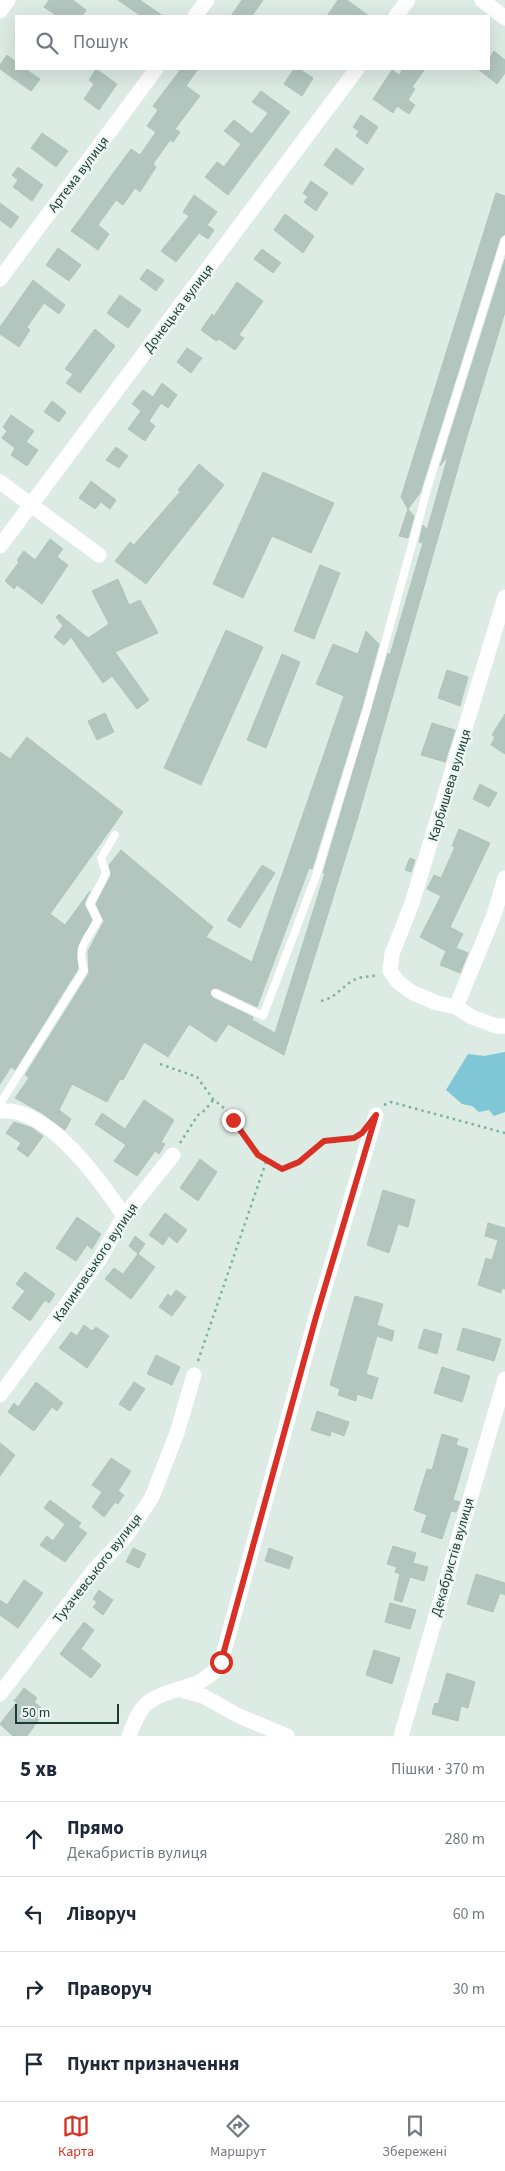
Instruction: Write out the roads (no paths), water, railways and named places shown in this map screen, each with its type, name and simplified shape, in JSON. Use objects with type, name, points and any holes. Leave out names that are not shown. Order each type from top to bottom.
[{"type":"street","points":[[0,11],[8,0]]},
{"type":"street","points":[[196,15],[207,0]]},
{"type":"street","points":[[397,15],[408,0]]},
{"type":"street","points":[[482,0],[505,18]]},
{"type":"street","name":"Артема вулиця","points":[[0,279],[155,70]]},
{"type":"street","name":"Донецька вулиця","points":[[0,546],[355,70]]},
{"type":"street","points":[[0,482],[99,555]]},
{"type":"street","name":"Карбишева вулиця","points":[[456,1006],[437,1003],[413,993],[399,983],[390,971],[392,954],[412,904],[505,597]]},
{"type":"street","points":[[505,878],[494,915],[456,1006],[472,1017],[496,1026],[505,1026]]},
{"type":"street","points":[[0,1111],[12,1110],[27,1116],[72,1148],[107,1190],[124,1216]]},
{"type":"street","points":[[233,1712],[221,1700],[216,1689],[217,1669],[226,1647],[316,1317],[376,1115]]},
{"type":"street","name":"Калиновського вулиця","points":[[0,1395],[100,1260],[124,1216],[173,1154]]},
{"type":"street","name":"Тухачевського вулиця","points":[[0,1694],[94,1570],[127,1534],[152,1497],[177,1433],[194,1374]]},
{"type":"street","name":"Декабристів вулиця","points":[[402,1736],[505,1379]]},
{"type":"street","points":[[129,1736],[139,1714],[145,1706],[162,1695],[181,1690],[203,1679],[217,1669]]},
{"type":"street","points":[[181,1690],[203,1696],[233,1712],[287,1736]]},
{"type":"lane","points":[[215,993],[263,1016],[316,876],[367,709],[428,486],[505,240]]},
{"type":"lane","points":[[0,1104],[84,970],[80,960],[81,949],[98,920],[90,904],[106,873],[101,858],[115,835]]},
{"type":"water","points":[[505,1052],[505,1112],[494,1116],[489,1110],[479,1112],[472,1106],[462,1104],[446,1090],[468,1054],[484,1056]]}]
